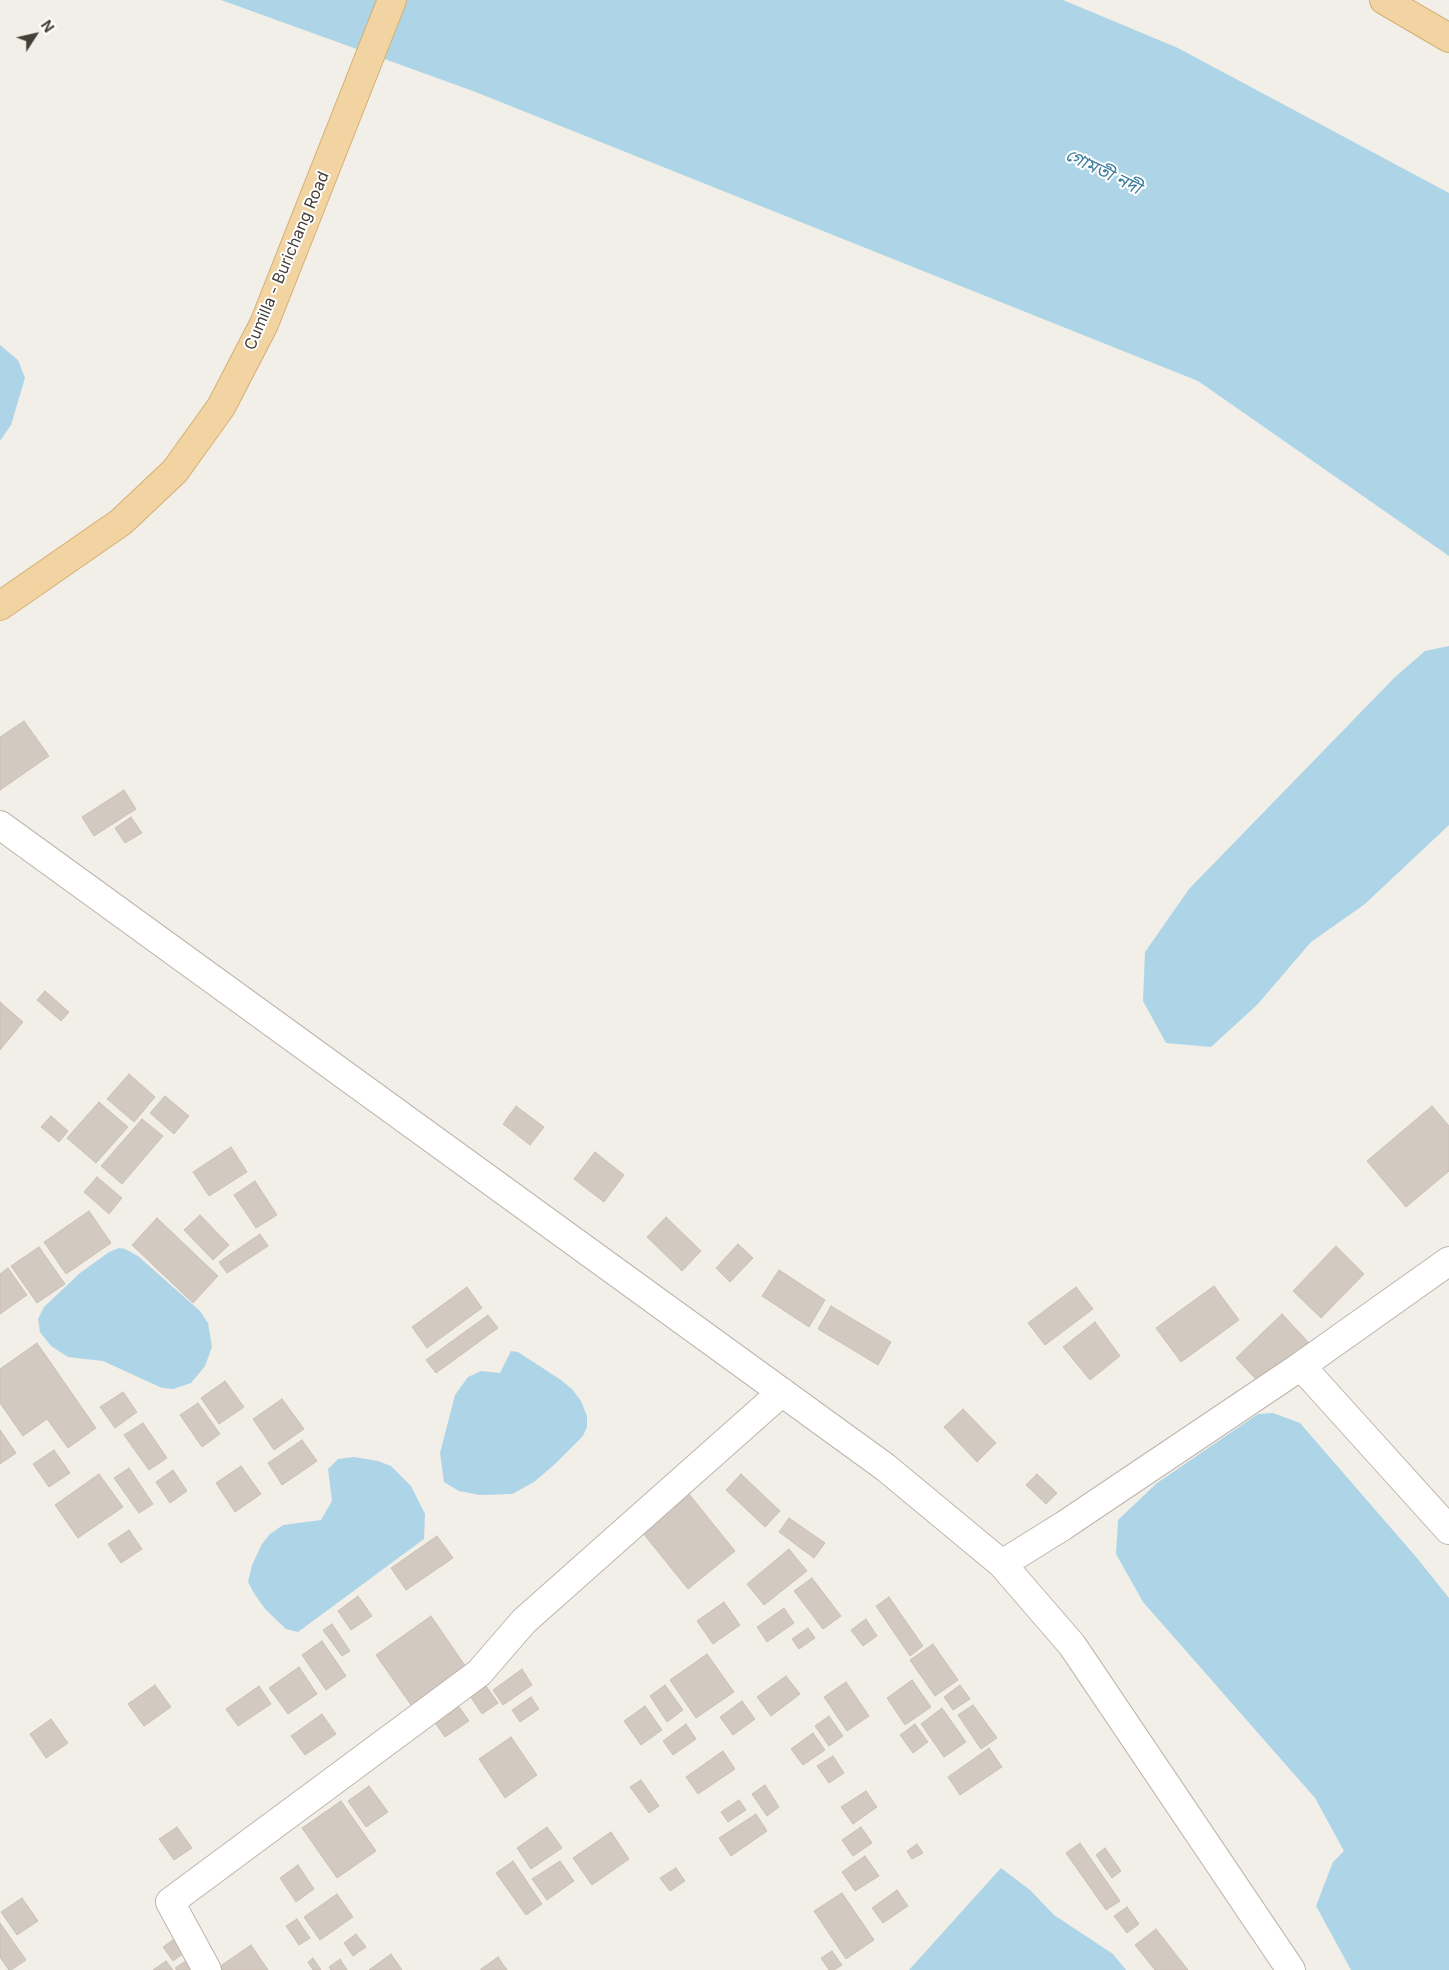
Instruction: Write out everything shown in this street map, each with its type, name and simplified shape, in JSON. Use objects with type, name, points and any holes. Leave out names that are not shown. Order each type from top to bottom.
[{"type":"main road","name":"Cumilla - Burichang Road","points":[[0,606],[121,522],[175,471],[221,407],[264,324],[392,0]]},
{"type":"main road","points":[[1384,0],[1449,38]]},
{"type":"street","points":[[0,825],[885,1467],[1002,1564],[1072,1645],[1291,1970]]},
{"type":"street","points":[[1002,1564],[1071,1521],[1301,1366],[1449,1261]]},
{"type":"street","points":[[1301,1366],[1449,1530]]},
{"type":"street","points":[[207,1970],[170,1902],[479,1674],[524,1621],[782,1392]]},
{"type":"water","name":"গোমতী নদী","points":[[221,0],[1063,0],[1178,48],[1449,193],[1449,556],[1198,381],[473,91]]},
{"type":"water","points":[[0,345],[18,360],[25,378],[11,425],[0,441]]},
{"type":"water","points":[[1449,646],[1449,825],[1365,904],[1311,942],[1257,1005],[1211,1047],[1166,1043],[1143,1001],[1145,952],[1189,889],[1395,677],[1425,651]]},
{"type":"water","points":[[119,1248],[138,1256],[200,1311],[208,1323],[212,1347],[205,1366],[191,1383],[173,1389],[162,1388],[103,1361],[68,1357],[51,1346],[40,1332],[38,1319],[44,1307],[80,1273],[109,1252]]},
{"type":"water","points":[[511,1351],[518,1352],[572,1389],[581,1401],[587,1416],[587,1427],[583,1436],[555,1464],[534,1482],[512,1494],[480,1495],[459,1491],[444,1482],[440,1453],[455,1395],[468,1377],[481,1371],[500,1373]]},
{"type":"water","points":[[1273,1413],[1300,1423],[1417,1558],[1449,1598],[1449,1970],[1351,1970],[1316,1906],[1333,1862],[1344,1851],[1315,1798],[1143,1602],[1116,1554],[1118,1520],[1157,1483],[1258,1414]]},
{"type":"water","points":[[354,1457],[378,1461],[391,1466],[411,1486],[425,1514],[424,1539],[298,1632],[286,1629],[266,1610],[248,1582],[252,1565],[262,1544],[270,1534],[283,1525],[321,1520],[332,1501],[328,1469],[338,1459]]},
{"type":"water","points":[[1001,1868],[1030,1890],[1054,1915],[1113,1954],[1126,1970],[909,1970]]},
{"type":"building","points":[[24,721],[49,756],[0,790],[0,737]]},
{"type":"building","points":[[124,790],[136,809],[94,836],[82,817]]},
{"type":"building","points":[[131,817],[142,833],[125,843],[115,828]]},
{"type":"building","points":[[45,991],[69,1012],[61,1021],[37,1000]]},
{"type":"building","points":[[0,1002],[23,1022],[0,1050]]},
{"type":"building","points":[[129,1074],[155,1097],[134,1122],[107,1099]]},
{"type":"building","points":[[165,1096],[189,1116],[174,1134],[150,1113]]},
{"type":"building","points":[[99,1102],[128,1127],[96,1163],[67,1138]]},
{"type":"building","points":[[516,1106],[544,1127],[530,1145],[503,1124]]},
{"type":"building","points":[[1432,1106],[1449,1126],[1449,1171],[1406,1207],[1367,1161]]},
{"type":"building","points":[[51,1116],[68,1131],[59,1142],[41,1127]]},
{"type":"building","points":[[142,1119],[163,1136],[122,1184],[101,1166]]},
{"type":"building","points":[[231,1147],[247,1172],[209,1196],[193,1172]]},
{"type":"building","points":[[595,1152],[624,1175],[604,1202],[574,1179]]},
{"type":"building","points":[[97,1177],[122,1198],[109,1214],[84,1192]]},
{"type":"building","points":[[255,1181],[277,1215],[256,1228],[234,1195]]},
{"type":"building","points":[[89,1211],[111,1243],[66,1274],[44,1242]]},
{"type":"building","points":[[200,1215],[229,1245],[213,1260],[184,1230]]},
{"type":"building","points":[[666,1217],[701,1251],[682,1271],[647,1237]]},
{"type":"building","points":[[157,1218],[218,1276],[193,1303],[132,1245]]},
{"type":"building","points":[[260,1234],[268,1246],[227,1273],[219,1262]]},
{"type":"building","points":[[738,1244],[753,1258],[730,1282],[716,1268]]},
{"type":"building","points":[[1336,1246],[1364,1274],[1321,1318],[1293,1291]]},
{"type":"building","points":[[39,1247],[65,1284],[37,1303],[11,1266]]},
{"type":"building","points":[[8,1268],[27,1295],[0,1314],[0,1274]]},
{"type":"building","points":[[779,1270],[825,1300],[809,1327],[762,1296]]},
{"type":"building","points":[[1214,1286],[1239,1320],[1181,1362],[1156,1328]]},
{"type":"building","points":[[467,1287],[482,1308],[427,1348],[412,1327]]},
{"type":"building","points":[[1076,1287],[1093,1309],[1045,1345],[1028,1323]]},
{"type":"building","points":[[831,1306],[891,1342],[878,1365],[818,1329]]},
{"type":"building","points":[[1282,1314],[1311,1345],[1265,1389],[1236,1358]]},
{"type":"building","points":[[488,1315],[498,1328],[436,1373],[426,1360]]},
{"type":"building","points":[[1095,1322],[1120,1356],[1090,1380],[1063,1347]]},
{"type":"building","points":[[37,1343],[96,1428],[68,1448],[47,1419],[23,1436],[0,1403],[0,1369]]},
{"type":"building","points":[[225,1381],[244,1407],[219,1424],[201,1398]]},
{"type":"building","points":[[123,1392],[137,1412],[115,1428],[100,1407]]},
{"type":"building","points":[[282,1399],[304,1429],[274,1450],[253,1419]]},
{"type":"building","points":[[198,1403],[220,1434],[202,1447],[180,1415]]},
{"type":"building","points":[[963,1409],[996,1443],[977,1462],[944,1427]]},
{"type":"building","points":[[143,1423],[167,1458],[149,1470],[124,1435]]},
{"type":"building","points":[[0,1430],[16,1453],[0,1464]]},
{"type":"building","points":[[302,1440],[317,1461],[282,1485],[268,1463]]},
{"type":"building","points":[[54,1450],[70,1473],[49,1487],[33,1464]]},
{"type":"building","points":[[241,1466],[261,1494],[235,1512],[216,1483]]},
{"type":"building","points":[[129,1468],[153,1504],[139,1513],[114,1478]]},
{"type":"building","points":[[173,1470],[187,1491],[170,1503],[156,1482]]},
{"type":"building","points":[[99,1474],[123,1507],[78,1538],[55,1505]]},
{"type":"building","points":[[741,1474],[780,1511],[765,1527],[726,1490]]},
{"type":"building","points":[[1037,1474],[1057,1493],[1046,1504],[1026,1485]]},
{"type":"building","points":[[689,1494],[735,1551],[688,1589],[642,1532]]},
{"type":"building","points":[[789,1518],[825,1543],[814,1558],[779,1532]]},
{"type":"building","points":[[129,1530],[142,1549],[121,1563],[108,1544]]},
{"type":"building","points":[[437,1536],[453,1558],[406,1590],[391,1568]]},
{"type":"building","points":[[789,1549],[807,1571],[764,1605],[747,1584]]},
{"type":"building","points":[[812,1578],[841,1616],[823,1629],[794,1591]]},
{"type":"building","points":[[358,1596],[372,1616],[351,1630],[338,1611]]},
{"type":"building","points":[[889,1597],[923,1646],[910,1656],[876,1606]]},
{"type":"building","points":[[724,1602],[740,1625],[713,1644],[697,1621]]},
{"type":"building","points":[[784,1608],[794,1623],[767,1642],[757,1627]]},
{"type":"building","points":[[431,1616],[466,1667],[411,1705],[376,1655]]},
{"type":"building","points":[[866,1619],[877,1636],[863,1646],[851,1630]]},
{"type":"building","points":[[332,1624],[350,1651],[342,1656],[323,1630]]},
{"type":"building","points":[[808,1628],[815,1638],[799,1649],[792,1639]]},
{"type":"building","points":[[322,1641],[346,1676],[326,1690],[302,1655]]},
{"type":"building","points":[[933,1644],[958,1680],[935,1696],[910,1660]]},
{"type":"building","points":[[707,1654],[734,1692],[696,1718],[670,1680]]},
{"type":"building","points":[[299,1667],[317,1694],[288,1714],[269,1688]]},
{"type":"building","points":[[522,1669],[532,1685],[503,1705],[493,1690]]},
{"type":"building","points":[[786,1676],[800,1694],[771,1716],[757,1697]]},
{"type":"building","points":[[912,1680],[931,1707],[905,1725],[887,1698]]},
{"type":"building","points":[[846,1682],[869,1716],[847,1731],[824,1697]]},
{"type":"building","points":[[155,1685],[171,1707],[144,1726],[128,1704]]},
{"type":"building","points":[[665,1685],[683,1710],[667,1722],[650,1696]]},
{"type":"building","points":[[960,1685],[970,1699],[953,1710],[944,1697]]},
{"type":"building","points":[[259,1686],[271,1704],[238,1726],[226,1709]]},
{"type":"building","points":[[486,1686],[498,1703],[482,1714],[470,1696]]},
{"type":"building","points":[[452,1697],[469,1721],[445,1737],[429,1714]]},
{"type":"building","points":[[531,1697],[539,1709],[520,1722],[512,1710]]},
{"type":"building","points":[[742,1701],[755,1719],[733,1735],[720,1717]]},
{"type":"building","points":[[973,1705],[997,1738],[981,1749],[958,1715]]},
{"type":"building","points":[[645,1706],[662,1730],[641,1745],[624,1721]]},
{"type":"building","points":[[942,1708],[966,1742],[944,1757],[921,1724]]},
{"type":"building","points":[[322,1714],[336,1734],[305,1755],[291,1736]]},
{"type":"building","points":[[829,1716],[843,1736],[829,1746],[815,1726]]},
{"type":"building","points":[[51,1719],[68,1743],[46,1758],[30,1734]]},
{"type":"building","points":[[686,1724],[696,1739],[673,1755],[663,1741]]},
{"type":"building","points":[[915,1724],[928,1742],[913,1753],[900,1735]]},
{"type":"building","points":[[813,1733],[825,1750],[803,1765],[791,1749]]},
{"type":"building","points":[[511,1737],[537,1775],[505,1798],[479,1759]]},
{"type":"building","points":[[989,1748],[1002,1767],[960,1795],[948,1777]]},
{"type":"building","points":[[723,1751],[735,1769],[698,1794],[686,1777]]},
{"type":"building","points":[[833,1756],[844,1773],[829,1783],[817,1766]]},
{"type":"building","points":[[641,1780],[659,1806],[649,1813],[630,1787]]},
{"type":"building","points":[[765,1785],[779,1807],[767,1816],[752,1794]]},
{"type":"building","points":[[369,1786],[388,1812],[366,1827],[348,1801]]},
{"type":"building","points":[[866,1791],[877,1807],[853,1824],[841,1807]]},
{"type":"building","points":[[739,1800],[746,1810],[728,1822],[721,1812]]},
{"type":"building","points":[[341,1801],[376,1851],[337,1878],[302,1828]]},
{"type":"building","points":[[756,1814],[767,1831],[731,1856],[719,1838]]},
{"type":"building","points":[[177,1827],[192,1848],[174,1860],[159,1839]]},
{"type":"building","points":[[547,1827],[562,1848],[531,1869],[517,1848]]},
{"type":"building","points":[[861,1827],[872,1843],[853,1856],[842,1840]]},
{"type":"building","points":[[611,1832],[629,1859],[592,1885],[573,1858]]},
{"type":"building","points":[[1080,1843],[1120,1901],[1106,1910],[1066,1853]]},
{"type":"building","points":[[917,1844],[923,1853],[912,1859],[907,1851]]},
{"type":"building","points":[[1105,1848],[1121,1871],[1112,1878],[1096,1855]]},
{"type":"building","points":[[865,1856],[879,1876],[855,1891],[842,1872]]},
{"type":"building","points":[[513,1861],[542,1904],[526,1915],[496,1873]]},
{"type":"building","points":[[560,1861],[574,1881],[547,1900],[532,1879]]},
{"type":"building","points":[[298,1865],[314,1889],[296,1902],[280,1878]]},
{"type":"building","points":[[676,1868],[685,1881],[670,1891],[660,1878]]},
{"type":"building","points":[[897,1890],[908,1906],[883,1923],[872,1908]]},
{"type":"building","points":[[842,1893],[874,1940],[846,1959],[814,1911]]},
{"type":"building","points":[[337,1894],[353,1917],[320,1940],[304,1917]]},
{"type":"building","points":[[22,1898],[38,1921],[17,1935],[1,1912]]},
{"type":"building","points":[[1127,1907],[1139,1924],[1127,1933],[1114,1916]]},
{"type":"building","points":[[297,1919],[310,1938],[299,1945],[286,1926]]},
{"type":"building","points":[[0,1923],[26,1960],[11,1970],[9,1970],[0,1957]]},
{"type":"building","points":[[1156,1929],[1188,1970],[1155,1970],[1135,1945]]},
{"type":"building","points":[[356,1934],[366,1947],[353,1956],[344,1943]]},
{"type":"building","points":[[177,1937],[187,1951],[173,1961],[163,1947]]},
{"type":"building","points":[[251,1945],[268,1970],[221,1970],[219,1967]]},
{"type":"building","points":[[832,1951],[842,1965],[834,1970],[829,1970],[821,1958]]},
{"type":"building","points":[[391,1954],[402,1970],[369,1970]]},
{"type":"building","points":[[498,1957],[507,1970],[481,1970],[481,1969]]},
{"type":"building","points":[[313,1958],[321,1970],[313,1970],[308,1962]]},
{"type":"building","points":[[189,1959],[197,1970],[177,1970],[175,1968]]},
{"type":"building","points":[[340,1959],[347,1970],[331,1970],[329,1967]]},
{"type":"building","points":[[166,1961],[173,1970],[153,1970]]}]
